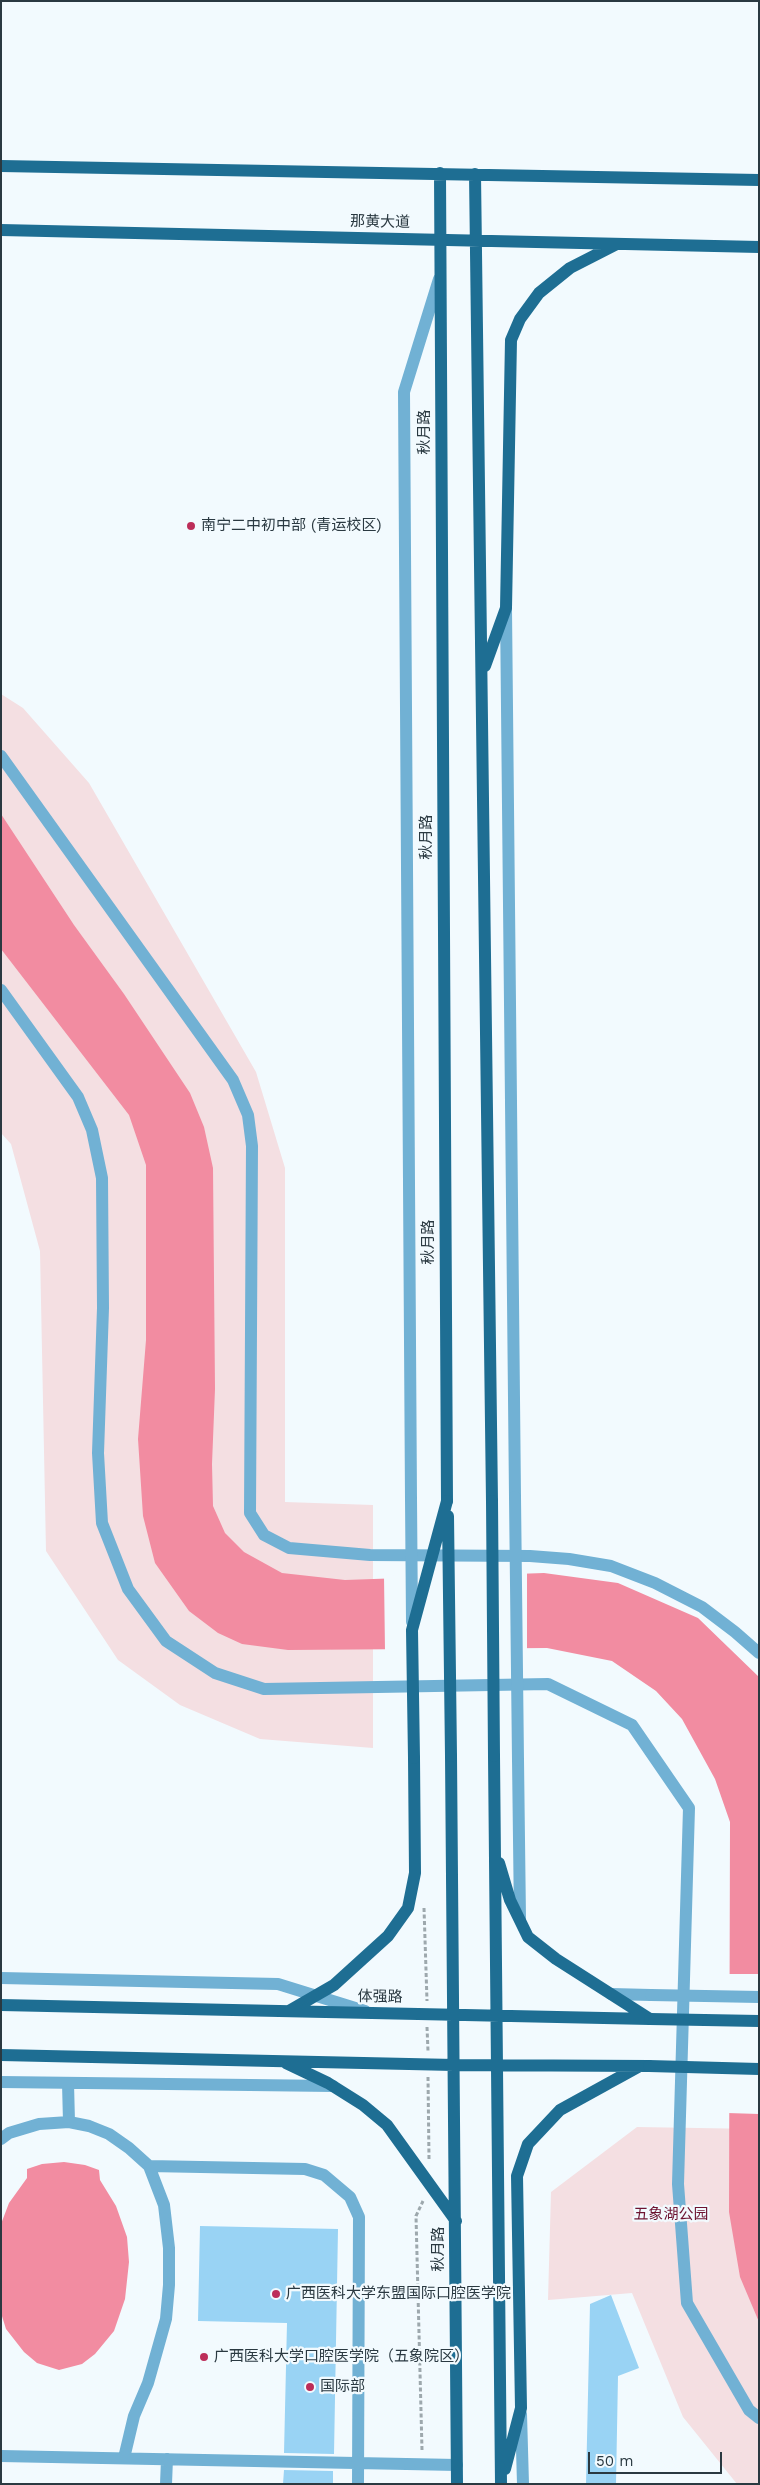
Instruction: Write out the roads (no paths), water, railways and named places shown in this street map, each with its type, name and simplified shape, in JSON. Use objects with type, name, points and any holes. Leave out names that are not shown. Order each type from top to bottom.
[{"type":"main road","points":[[1,166],[759,180]]},
{"type":"main road","name":"秋月路","points":[[440,173],[447,1501],[454,2015],[457,2484]]},
{"type":"main road","points":[[475,174],[492,1501],[501,2484]]},
{"type":"main road","name":"那黄大道","points":[[1,230],[759,247]]},
{"type":"main road","points":[[482,676],[506,608],[512,340],[520,319],[539,293],[570,268],[616,244]]},
{"type":"main road","points":[[289,2012],[334,1985],[388,1936],[408,1908],[416,1873],[412,1630],[447,1501]]},
{"type":"main road","points":[[495,1849],[510,1900],[528,1937],[556,1958],[650,2019]]},
{"type":"main road","name":"体强路","points":[[1,2005],[759,2022]]},
{"type":"main road","points":[[1,2055],[454,2065],[645,2065],[759,2068]]},
{"type":"main road","points":[[282,2061],[333,2086],[363,2105],[387,2125],[456,2221]]},
{"type":"main road","points":[[501,2484],[521,2408],[517,2176],[528,2144],[560,2110],[645,2065]]},
{"type":"street","points":[[412,1630],[404,392],[441,274]]},
{"type":"street","points":[[506,608],[520,1920]]},
{"type":"street","points":[[1,756],[233,1080],[248,1115],[252,1146],[250,1514],[264,1534],[288,1548],[298,1549],[370,1555],[569,1558],[611,1566],[655,1582],[702,1607],[736,1632],[759,1653]]},
{"type":"street","points":[[1,990],[78,1097],[92,1130],[102,1178],[103,1308],[98,1453],[102,1523],[128,1589],[166,1641],[215,1673],[264,1689],[548,1684],[632,1725],[689,1808],[678,2184],[687,2302],[749,2410],[759,2418]]},
{"type":"street","points":[[1,1978],[278,1984],[372,2014]]},
{"type":"street","points":[[611,1994],[759,1997]]},
{"type":"street","points":[[1,2082],[333,2086]]},
{"type":"street","points":[[68,2083],[69,2122]]},
{"type":"street","points":[[1,2139],[9,2133],[39,2124],[69,2122],[89,2126],[109,2134],[129,2148],[149,2166],[164,2205],[169,2248],[169,2285],[166,2319],[158,2349],[134,2416],[124,2458]]},
{"type":"street","points":[[149,2166],[305,2168],[324,2175],[350,2197],[359,2218],[358,2484]]},
{"type":"street","points":[[521,2408],[523,2484]]},
{"type":"street","points":[[1,2456],[457,2465]]},
{"type":"street","points":[[166,2484],[167,2459]]},
{"type":"place","name":"南宁二中初中部 (青运校区)","points":[[191,526]]},
{"type":"place","name":"广西医科大学东盟国际口腔医学院","points":[[276,2294]]},
{"type":"place","name":"广西医科大学口腔医学院（五象院区）","points":[[204,2357]]},
{"type":"place","name":"国际部","points":[[310,2387]]},
{"type":"park label","name":"五象湖公园","points":[[671,2215]]}]
